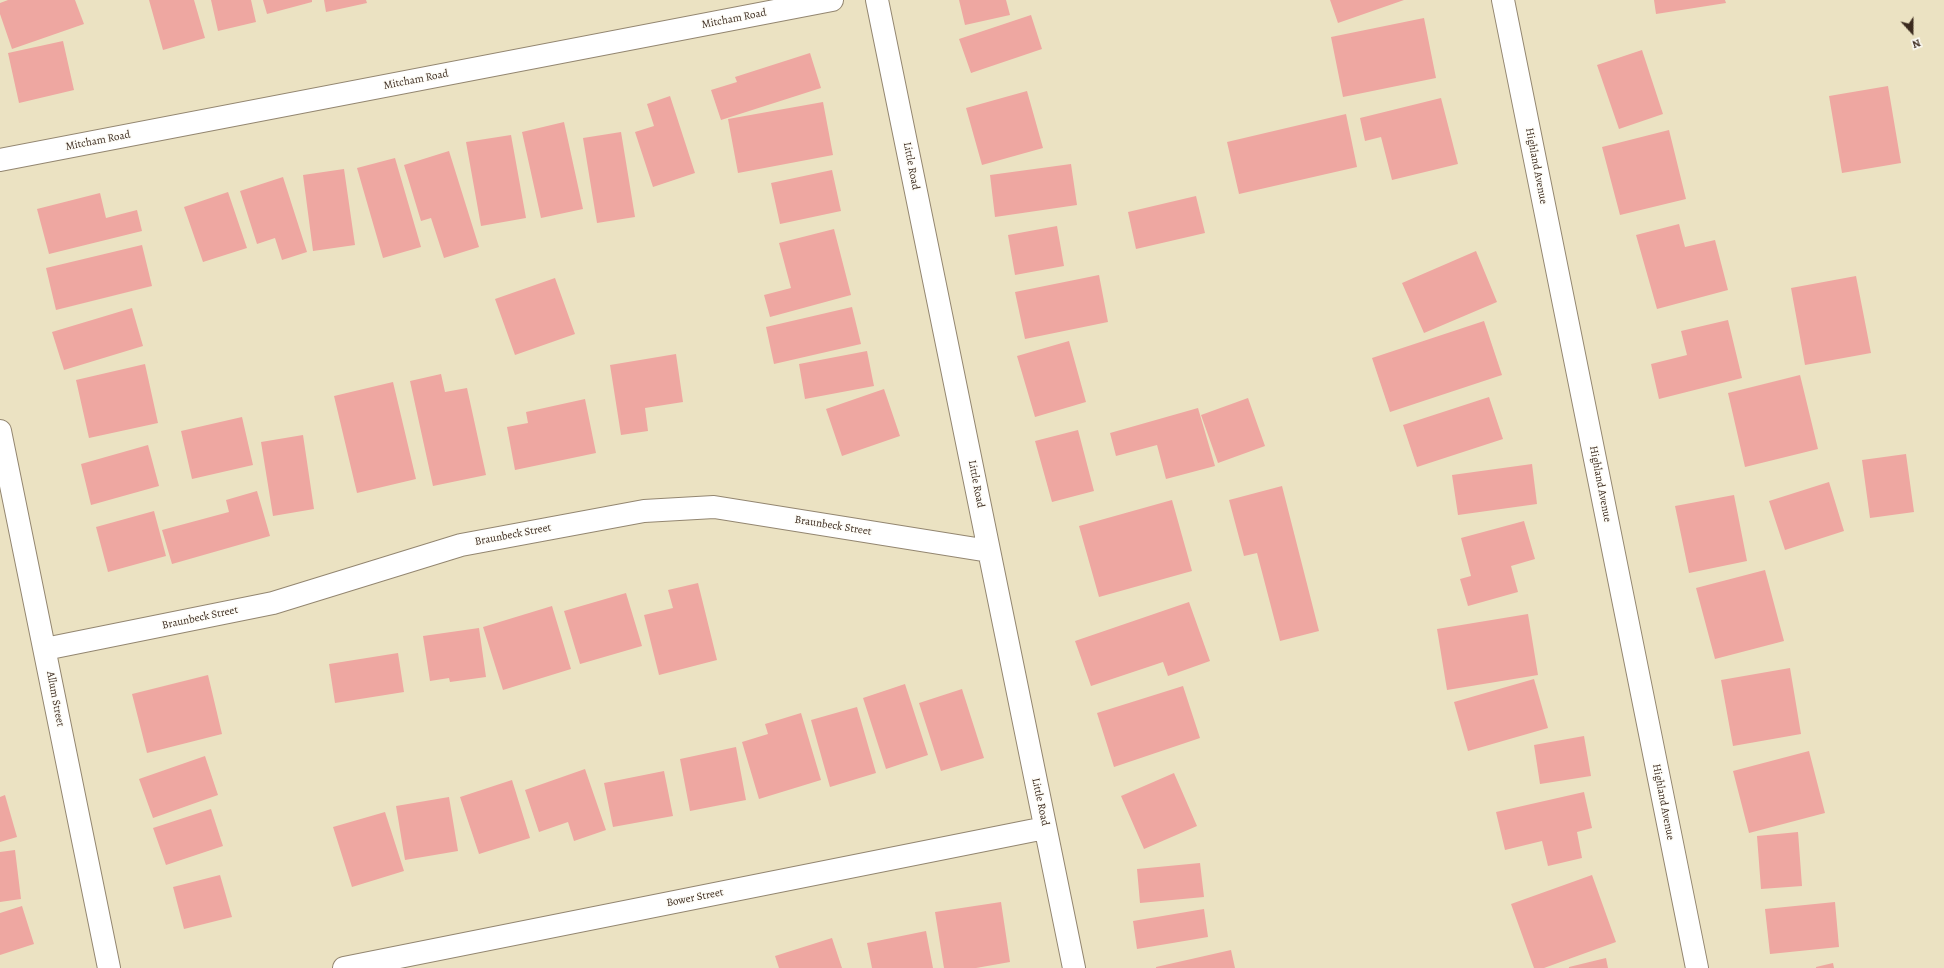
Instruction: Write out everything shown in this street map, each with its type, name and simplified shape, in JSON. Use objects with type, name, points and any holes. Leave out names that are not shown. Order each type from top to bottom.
[{"type":"street","name":"Mitcham Road","points":[[0,160],[832,0]]},
{"type":"street","name":"Little Road","points":[[877,0],[1074,968]]},
{"type":"street","name":"Highland Avenue","points":[[1503,0],[1697,968]]},
{"type":"street","name":"Allum Street","points":[[0,431],[7,506],[45,650],[109,968]]},
{"type":"street","name":"Braunbeck Street","points":[[45,650],[273,603],[461,545],[644,511],[714,508],[989,552]]},
{"type":"street","name":"Bower Street","points":[[344,968],[1045,828]]},
{"type":"building","points":[[8,0],[75,0],[84,24],[12,49],[0,14],[0,3]]},
{"type":"building","points":[[149,0],[194,0],[205,38],[163,50]]},
{"type":"building","points":[[211,0],[251,0],[256,22],[218,31]]},
{"type":"building","points":[[263,0],[312,0],[312,2],[267,14]]},
{"type":"building","points":[[324,0],[366,0],[367,3],[326,12]]},
{"type":"building","points":[[959,0],[1006,0],[1010,15],[965,25]]},
{"type":"building","points":[[1330,0],[1404,0],[1338,23]]},
{"type":"building","points":[[1654,0],[1725,0],[1726,3],[1656,14]]},
{"type":"building","points":[[1031,15],[1042,49],[971,73],[959,39]]},
{"type":"building","points":[[1424,18],[1436,78],[1343,97],[1331,37]]},
{"type":"building","points":[[63,41],[74,90],[19,103],[8,53]]},
{"type":"building","points":[[1642,50],[1663,114],[1619,129],[1597,65]]},
{"type":"building","points":[[810,53],[821,88],[721,120],[711,90],[737,82],[735,77]]},
{"type":"building","points":[[1888,86],[1901,163],[1842,173],[1829,96]]},
{"type":"building","points":[[1027,91],[1043,148],[982,165],[966,108]]},
{"type":"building","points":[[670,96],[695,173],[653,187],[635,132],[654,126],[647,104]]},
{"type":"building","points":[[1441,98],[1458,164],[1392,180],[1381,137],[1365,141],[1360,118]]},
{"type":"building","points":[[823,102],[833,155],[738,173],[728,119]]},
{"type":"building","points":[[1346,114],[1357,167],[1239,194],[1227,142]]},
{"type":"building","points":[[564,122],[583,209],[541,218],[522,132]]},
{"type":"building","points":[[1669,130],[1686,199],[1620,215],[1602,147]]},
{"type":"building","points":[[621,132],[635,217],[597,223],[583,138]]},
{"type":"building","points":[[511,135],[526,218],[481,226],[466,142]]},
{"type":"building","points":[[449,151],[479,247],[444,258],[431,218],[421,221],[404,165]]},
{"type":"building","points":[[395,158],[421,247],[383,258],[357,168]]},
{"type":"building","points":[[1071,164],[1077,205],[995,217],[990,175]]},
{"type":"building","points":[[344,169],[355,245],[313,251],[303,175]]},
{"type":"building","points":[[832,170],[841,211],[780,224],[771,183]]},
{"type":"building","points":[[283,177],[307,252],[282,260],[275,238],[257,244],[240,191]]},
{"type":"building","points":[[228,192],[247,248],[203,262],[184,207]]},
{"type":"building","points":[[100,193],[106,218],[137,210],[142,231],[49,254],[37,209]]},
{"type":"building","points":[[1196,196],[1205,233],[1136,249],[1128,212]]},
{"type":"building","points":[[1679,224],[1685,247],[1715,240],[1728,290],[1657,309],[1636,235]]},
{"type":"building","points":[[1057,226],[1064,266],[1015,275],[1008,235]]},
{"type":"building","points":[[834,229],[851,295],[770,317],[764,295],[791,288],[779,243]]},
{"type":"building","points":[[142,245],[152,286],[56,310],[46,268]]},
{"type":"building","points":[[1476,251],[1497,302],[1424,333],[1402,283]]},
{"type":"building","points":[[1099,275],[1108,322],[1025,339],[1015,292]]},
{"type":"building","points":[[1856,276],[1871,353],[1805,365],[1791,288]]},
{"type":"building","points":[[555,278],[575,334],[515,355],[495,299]]},
{"type":"building","points":[[852,307],[861,344],[774,364],[766,327]]},
{"type":"building","points":[[132,308],[143,346],[64,370],[52,332]]},
{"type":"building","points":[[1728,320],[1742,378],[1659,399],[1651,364],[1687,355],[1681,331]]},
{"type":"building","points":[[1484,321],[1502,375],[1390,412],[1372,358]]},
{"type":"building","points":[[1069,341],[1086,402],[1035,417],[1017,356]]},
{"type":"building","points":[[867,351],[874,386],[805,399],[799,364]]},
{"type":"building","points":[[676,354],[683,402],[645,408],[648,431],[621,435],[610,365]]},
{"type":"building","points":[[145,364],[158,423],[89,438],[76,380]]},
{"type":"building","points":[[441,374],[445,392],[467,388],[486,475],[433,486],[410,381]]},
{"type":"building","points":[[1800,375],[1818,449],[1745,467],[1728,393]]},
{"type":"building","points":[[393,382],[416,479],[357,493],[334,396]]},
{"type":"building","points":[[884,389],[900,436],[842,456],[826,409]]},
{"type":"building","points":[[1489,397],[1503,439],[1417,467],[1403,425]]},
{"type":"building","points":[[1248,398],[1265,446],[1218,463],[1201,415]]},
{"type":"building","points":[[585,399],[596,453],[515,470],[507,427],[528,423],[526,412]]},
{"type":"building","points":[[1198,408],[1215,466],[1166,479],[1157,445],[1116,456],[1110,433]]},
{"type":"building","points":[[242,417],[253,465],[192,479],[181,431]]},
{"type":"building","points":[[1078,430],[1094,491],[1052,502],[1035,441]]},
{"type":"building","points":[[303,435],[314,509],[273,516],[261,442]]},
{"type":"building","points":[[148,445],[159,486],[91,505],[81,464]]},
{"type":"building","points":[[1906,454],[1914,512],[1870,518],[1862,460]]},
{"type":"building","points":[[1532,464],[1537,504],[1458,515],[1452,475]]},
{"type":"building","points":[[1829,482],[1844,531],[1785,550],[1769,501]]},
{"type":"building","points":[[1282,486],[1319,631],[1280,641],[1257,553],[1244,556],[1229,500]]},
{"type":"building","points":[[257,491],[270,536],[172,564],[162,530],[229,512],[226,500]]},
{"type":"building","points":[[1734,495],[1747,561],[1689,573],[1675,506]]},
{"type":"building","points":[[1172,500],[1192,571],[1099,597],[1079,526]]},
{"type":"building","points":[[154,511],[166,556],[108,572],[96,527]]},
{"type":"building","points":[[1524,521],[1535,559],[1511,566],[1518,592],[1468,606],[1460,579],[1471,576],[1461,538]]},
{"type":"building","points":[[1765,570],[1784,641],[1715,659],[1696,588]]},
{"type":"building","points":[[698,583],[717,660],[659,675],[644,615],[673,608],[668,590]]},
{"type":"building","points":[[626,593],[642,646],[580,664],[564,611]]},
{"type":"building","points":[[1189,602],[1210,661],[1168,676],[1163,662],[1091,686],[1075,641]]},
{"type":"building","points":[[552,606],[571,669],[503,690],[483,627]]},
{"type":"building","points":[[1528,614],[1538,675],[1447,690],[1437,629]]},
{"type":"building","points":[[479,628],[486,677],[450,682],[449,678],[430,681],[423,636]]},
{"type":"building","points":[[398,653],[404,692],[335,703],[329,664]]},
{"type":"building","points":[[1790,668],[1801,734],[1733,746],[1721,680]]},
{"type":"building","points":[[208,675],[222,734],[147,753],[132,694]]},
{"type":"building","points":[[1534,679],[1548,728],[1468,751],[1454,702]]},
{"type":"building","points":[[905,684],[928,755],[886,769],[863,698]]},
{"type":"building","points":[[1183,686],[1200,738],[1114,767],[1097,713]]},
{"type":"building","points":[[962,689],[984,758],[941,771],[919,703]]},
{"type":"building","points":[[857,707],[876,773],[830,787],[811,720]]},
{"type":"building","points":[[801,713],[821,780],[759,799],[742,742],[768,734],[765,724]]},
{"type":"building","points":[[1584,736],[1591,776],[1540,784],[1534,745]]},
{"type":"building","points":[[736,747],[746,800],[690,811],[680,759]]},
{"type":"building","points":[[1809,751],[1825,813],[1749,833],[1733,771]]},
{"type":"building","points":[[205,756],[218,795],[153,818],[139,779]]},
{"type":"building","points":[[585,769],[606,830],[574,841],[568,822],[539,832],[525,790]]},
{"type":"building","points":[[664,771],[673,816],[613,827],[604,783]]},
{"type":"building","points":[[1174,773],[1197,826],[1144,849],[1121,796]]},
{"type":"building","points":[[512,780],[530,838],[479,854],[460,797]]},
{"type":"building","points":[[1584,792],[1592,828],[1577,832],[1582,858],[1548,866],[1542,841],[1505,850],[1496,812]]},
{"type":"building","points":[[5,795],[17,837],[0,842],[0,797]]},
{"type":"building","points":[[449,797],[458,851],[405,860],[396,806]]},
{"type":"building","points":[[211,809],[223,846],[166,865],[153,828]]},
{"type":"building","points":[[385,812],[404,871],[352,887],[333,827]]},
{"type":"building","points":[[1798,832],[1802,886],[1761,889],[1757,836]]},
{"type":"building","points":[[15,850],[21,899],[0,902],[0,852]]},
{"type":"building","points":[[1200,863],[1204,897],[1140,903],[1137,869]]},
{"type":"building","points":[[220,875],[232,917],[184,929],[173,887]]},
{"type":"building","points":[[1592,875],[1616,942],[1544,968],[1534,968],[1511,904]]},
{"type":"building","points":[[1001,902],[1010,962],[976,968],[944,968],[935,912]]},
{"type":"building","points":[[1835,902],[1839,947],[1770,954],[1765,909]]},
{"type":"building","points":[[22,906],[34,944],[0,955],[0,913]]},
{"type":"building","points":[[1204,909],[1208,937],[1137,949],[1133,921]]},
{"type":"building","points":[[926,931],[933,968],[872,968],[867,943]]},
{"type":"building","points":[[832,938],[842,968],[779,968],[775,956]]},
{"type":"building","points":[[1231,950],[1235,968],[1156,968],[1156,967]]},
{"type":"building","points":[[1606,958],[1608,968],[1569,968],[1569,967]]},
{"type":"building","points":[[1833,963],[1834,968],[1816,968],[1816,967]]}]
